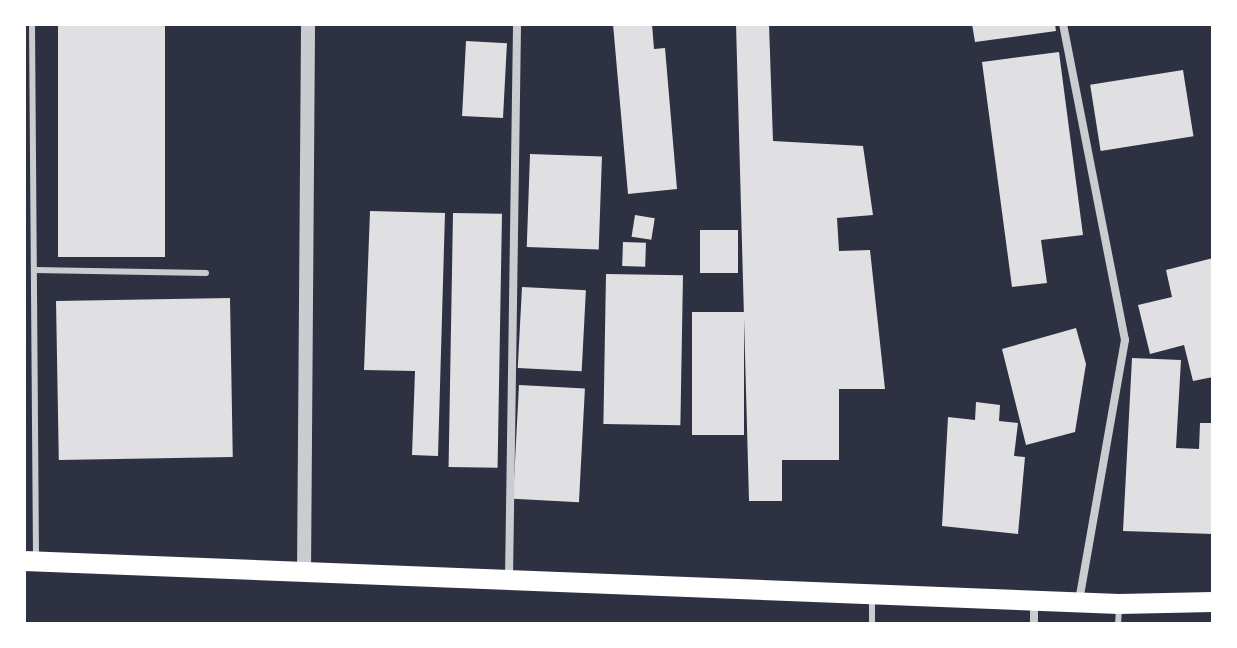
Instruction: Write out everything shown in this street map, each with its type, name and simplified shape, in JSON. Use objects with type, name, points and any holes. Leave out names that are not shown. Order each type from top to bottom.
[{"type":"main road","points":[[30,562],[873,592],[1079,603],[1119,614],[1213,602]]},
{"type":"street","points":[[304,574],[308,24]]},
{"type":"street","points":[[509,579],[517,24]]},
{"type":"street","points":[[1063,24],[1125,340],[1117,409],[1079,603]]},
{"type":"street","points":[[1034,601],[1034,624]]},
{"type":"lane","points":[[30,562],[34,270],[32,24]]},
{"type":"lane","points":[[34,270],[206,273]]},
{"type":"lane","points":[[872,624],[873,592]]},
{"type":"building","points":[[58,24],[165,24],[165,257],[58,257]]},
{"type":"building","points":[[613,24],[652,24],[654,49],[665,48],[677,189],[628,194]]},
{"type":"building","points":[[736,24],[769,24],[773,141],[863,146],[873,215],[837,218],[839,251],[870,250],[885,389],[839,389],[839,460],[782,460],[782,501],[749,501]]},
{"type":"building","points":[[972,24],[1055,24],[1056,31],[975,42]]},
{"type":"building","points":[[466,41],[507,43],[503,118],[462,116]]},
{"type":"building","points":[[1059,52],[1083,235],[1041,240],[1047,283],[1012,287],[982,62]]},
{"type":"building","points":[[1183,70],[1193,136],[1101,151],[1090,85]]},
{"type":"building","points":[[530,154],[602,157],[599,249],[527,247]]},
{"type":"building","points":[[370,211],[445,213],[438,456],[412,455],[415,371],[364,370]]},
{"type":"building","points":[[453,213],[502,214],[498,468],[449,467]]},
{"type":"building","points":[[635,215],[655,218],[651,240],[632,237]]},
{"type":"building","points":[[700,230],[738,230],[738,273],[700,273]]},
{"type":"building","points":[[623,242],[646,243],[645,267],[622,266]]},
{"type":"building","points":[[1213,258],[1213,377],[1193,381],[1184,345],[1150,354],[1138,305],[1172,297],[1166,270]]},
{"type":"building","points":[[606,274],[683,275],[680,425],[603,424]]},
{"type":"building","points":[[522,287],[586,290],[582,371],[518,368]]},
{"type":"building","points":[[230,298],[233,457],[59,460],[56,301]]},
{"type":"building","points":[[692,312],[744,312],[744,435],[692,435]]},
{"type":"building","points":[[1076,328],[1086,364],[1075,432],[1026,445],[1002,349]]},
{"type":"building","points":[[1132,358],[1181,360],[1176,448],[1199,449],[1200,423],[1213,423],[1213,534],[1123,531]]},
{"type":"building","points":[[519,385],[585,388],[579,502],[513,499]]},
{"type":"building","points":[[976,402],[1000,405],[999,421],[1018,423],[1014,456],[1025,457],[1018,534],[942,526],[948,417],[975,420]]}]
